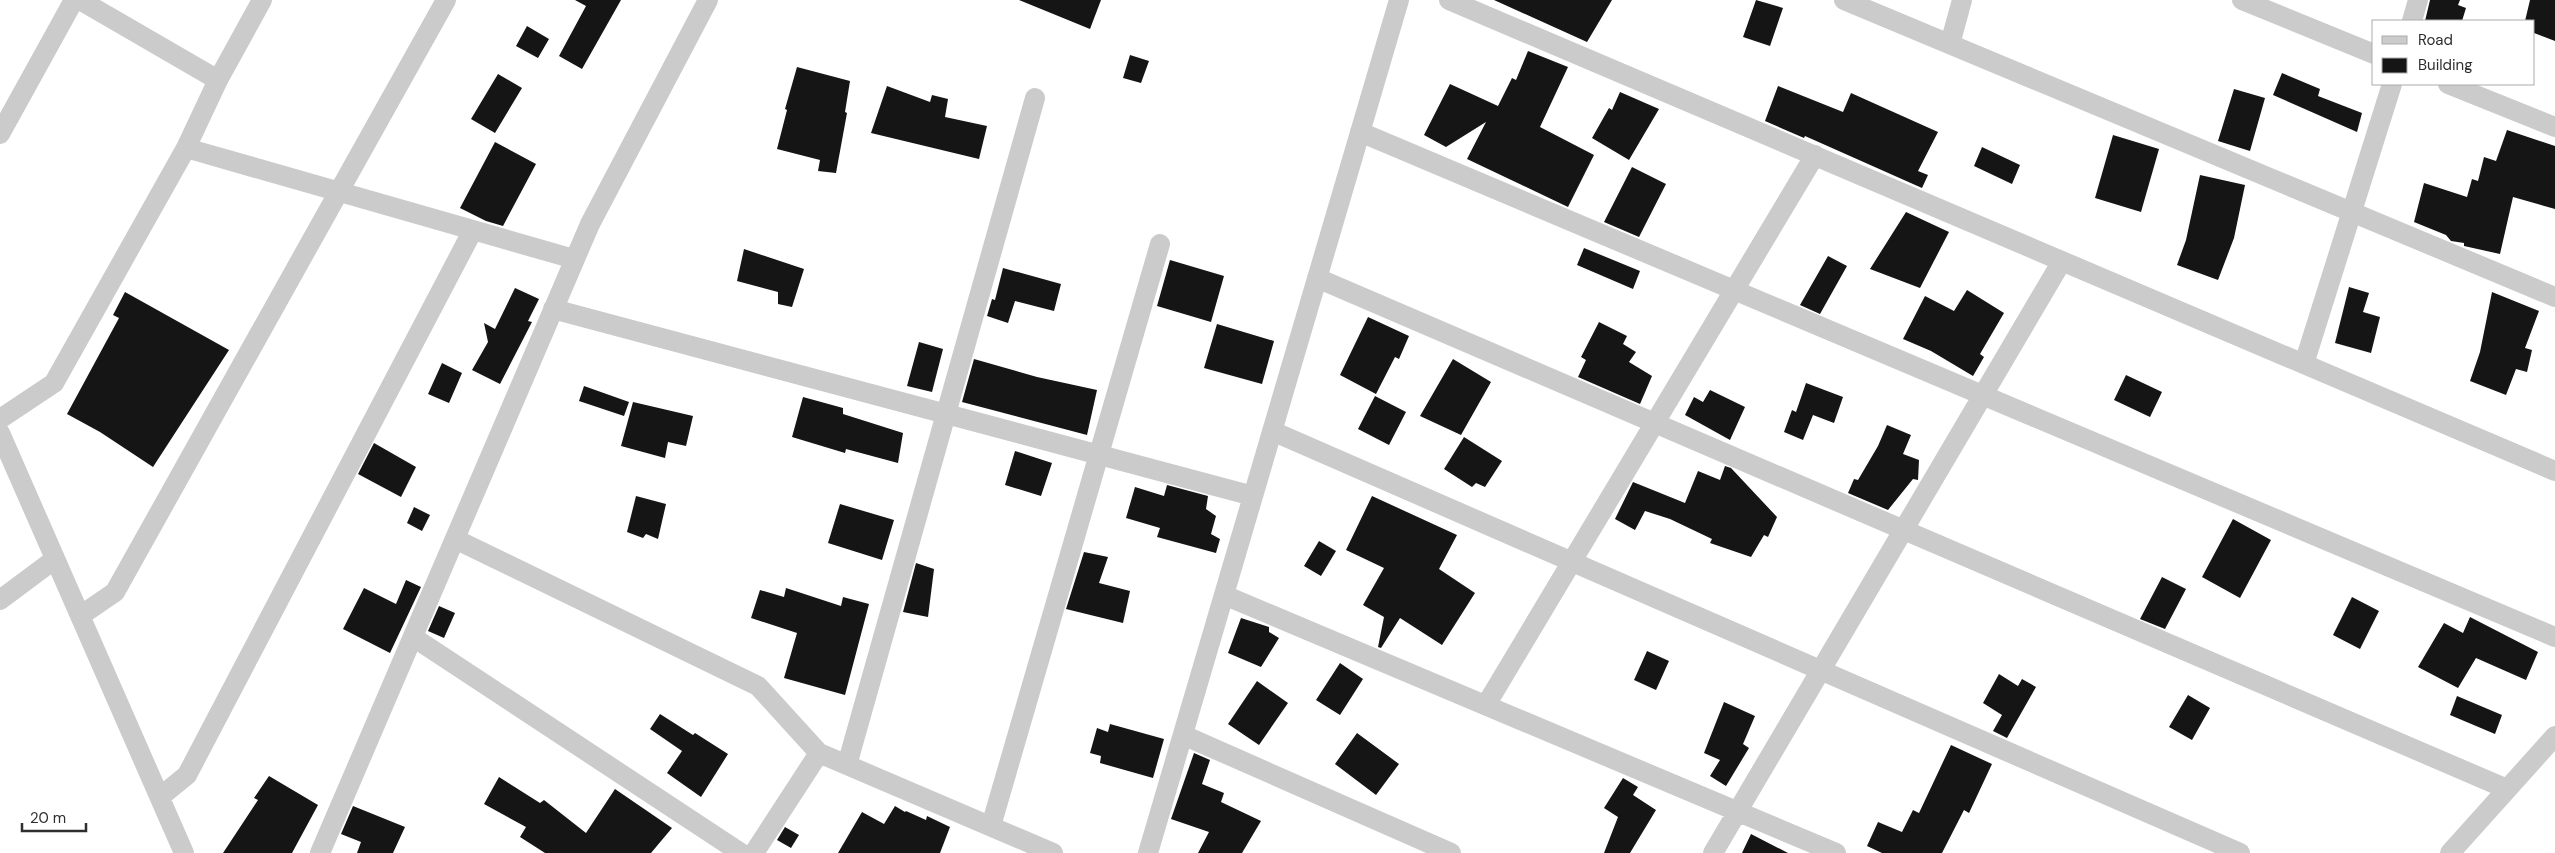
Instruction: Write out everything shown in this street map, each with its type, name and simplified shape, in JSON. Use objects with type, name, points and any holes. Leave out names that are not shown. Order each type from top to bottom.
[{"type":"street","points":[[0,134],[74,0]]},
{"type":"street","points":[[80,0],[218,80]]},
{"type":"street","points":[[0,419],[54,384],[186,148],[218,80],[262,0]]},
{"type":"street","points":[[80,616],[115,592],[446,0]]},
{"type":"street","points":[[320,853],[574,259],[590,224],[708,0]]},
{"type":"street","points":[[1148,853],[1398,0]]},
{"type":"street","points":[[1449,0],[2555,470]]},
{"type":"street","points":[[1844,0],[2555,297]]},
{"type":"street","points":[[1950,44],[1962,0]]},
{"type":"street","points":[[2242,0],[2372,53]]},
{"type":"street","points":[[2412,20],[2418,0]]},
{"type":"street","points":[[2304,364],[2392,85]]},
{"type":"street","points":[[2450,85],[2555,128]]},
{"type":"street","points":[[847,765],[1035,98]]},
{"type":"street","points":[[1360,132],[2555,637]]},
{"type":"street","points":[[186,148],[574,259]]},
{"type":"street","points":[[1486,705],[1814,156]]},
{"type":"street","points":[[160,797],[187,775],[473,230]]},
{"type":"street","points":[[992,826],[1160,244]]},
{"type":"street","points":[[1713,853],[2062,261]]},
{"type":"street","points":[[1317,278],[2507,789]]},
{"type":"street","points":[[553,309],[1253,496]]},
{"type":"street","points":[[1272,431],[2240,853]]},
{"type":"street","points":[[0,433],[184,853]]},
{"type":"street","points":[[455,539],[758,686],[819,753],[1053,853]]},
{"type":"street","points":[[0,600],[55,559]]},
{"type":"street","points":[[1224,595],[1836,853]]},
{"type":"street","points":[[412,637],[741,853]]},
{"type":"street","points":[[1183,735],[1451,853]]},
{"type":"street","points":[[2450,853],[2555,736]]},
{"type":"street","points":[[754,853],[819,753]]},
{"type":"building","points":[[575,0],[621,0],[582,69],[559,56],[586,6]]},
{"type":"building","points":[[1019,0],[1101,0],[1090,29]]},
{"type":"building","points":[[1494,0],[1612,0],[1587,42]]},
{"type":"building","points":[[1756,0],[1783,8],[1770,46],[1743,37]]},
{"type":"building","points":[[2430,0],[2460,0],[2458,5],[2466,8],[2462,20],[2425,20]]},
{"type":"building","points":[[2530,0],[2555,0],[2555,41],[2535,33],[2535,20],[2525,20]]},
{"type":"building","points":[[527,26],[549,39],[538,58],[516,46]]},
{"type":"building","points":[[1528,51],[1568,67],[1540,127],[1594,155],[1568,207],[1467,159],[1486,122],[1446,147],[1424,135],[1450,84],[1498,106],[1512,78],[1516,80]]},
{"type":"building","points":[[1130,55],[1149,61],[1141,83],[1123,78]]},
{"type":"building","points":[[797,67],[850,81],[845,112],[847,113],[836,173],[818,171],[820,160],[777,149],[787,110],[785,109]]},
{"type":"building","points":[[2282,73],[2320,89],[2318,96],[2362,113],[2357,132],[2273,95]]},
{"type":"building","points":[[498,74],[522,88],[495,133],[471,119]]},
{"type":"building","points":[[887,86],[930,102],[932,95],[948,99],[945,117],[987,126],[979,159],[871,133]]},
{"type":"building","points":[[1778,86],[1843,112],[1851,93],[1938,132],[1918,171],[1928,175],[1922,188],[1805,136],[1804,138],[1765,121]]},
{"type":"building","points":[[2234,89],[2265,98],[2250,151],[2218,141]]},
{"type":"building","points":[[1620,92],[1659,109],[1629,160],[1592,138],[1609,108],[1612,110]]},
{"type":"building","points":[[2507,130],[2555,146],[2555,209],[2513,197],[2500,254],[2464,246],[2464,243],[2451,241],[2446,235],[2414,222],[2424,183],[2467,197],[2472,179],[2478,181],[2484,157],[2496,161]]},
{"type":"building","points":[[2113,135],[2159,149],[2141,212],[2095,198]]},
{"type":"building","points":[[495,142],[536,164],[503,226],[486,221],[460,208]]},
{"type":"building","points":[[1982,147],[2020,165],[2012,184],[1974,166]]},
{"type":"building","points":[[1632,167],[1666,184],[1639,237],[1604,222]]},
{"type":"building","points":[[2200,175],[2245,185],[2234,238],[2218,280],[2177,265],[2186,240]]},
{"type":"building","points":[[1906,212],[1949,232],[1920,288],[1870,269]]},
{"type":"building","points":[[1584,248],[1640,271],[1633,289],[1577,265]]},
{"type":"building","points":[[744,249],[804,269],[792,307],[778,304],[778,292],[737,281]]},
{"type":"building","points":[[1828,256],[1847,266],[1820,314],[1800,305]]},
{"type":"building","points":[[1170,260],[1224,276],[1211,322],[1157,306]]},
{"type":"building","points":[[1003,268],[1061,284],[1054,311],[1015,301],[1008,323],[987,316],[992,299],[995,300]]},
{"type":"building","points":[[2349,287],[2369,293],[2363,312],[2380,317],[2371,353],[2335,343]]},
{"type":"building","points":[[515,288],[539,299],[528,321],[532,322],[500,384],[472,370],[488,342],[484,323],[495,329]]},
{"type":"building","points":[[1967,290],[2004,313],[1980,354],[1984,357],[1973,376],[1931,351],[1903,339],[1925,296],[1954,311]]},
{"type":"building","points":[[125,292],[229,350],[153,467],[100,432],[67,414],[119,318],[113,315]]},
{"type":"building","points":[[2492,292],[2539,311],[2525,348],[2532,350],[2527,372],[2516,369],[2506,395],[2470,381],[2480,352]]},
{"type":"building","points":[[1368,317],[1409,336],[1399,359],[1395,357],[1376,394],[1340,375]]},
{"type":"building","points":[[1599,322],[1627,336],[1623,344],[1636,352],[1629,362],[1652,376],[1640,404],[1578,377],[1586,360],[1581,357]]},
{"type":"building","points":[[1217,324],[1274,341],[1262,384],[1204,368]]},
{"type":"building","points":[[919,342],[943,349],[932,392],[907,386]]},
{"type":"building","points":[[974,359],[1037,377],[1097,390],[1087,435],[962,402]]},
{"type":"building","points":[[1453,359],[1491,382],[1461,435],[1420,416]]},
{"type":"building","points":[[442,363],[462,373],[449,403],[428,394]]},
{"type":"building","points":[[2126,375],[2162,392],[2150,417],[2114,400]]},
{"type":"building","points":[[1806,383],[1843,397],[1834,423],[1813,415],[1803,440],[1784,432],[1792,410],[1796,412]]},
{"type":"building","points":[[584,386],[629,402],[624,416],[579,401]]},
{"type":"building","points":[[1710,390],[1745,407],[1730,440],[1685,415],[1694,397],[1703,402]]},
{"type":"building","points":[[1375,396],[1406,412],[1389,445],[1358,429]]},
{"type":"building","points":[[803,397],[843,408],[843,414],[903,433],[898,463],[846,449],[845,453],[792,437]]},
{"type":"building","points":[[633,402],[693,416],[686,446],[668,442],[665,458],[621,446]]},
{"type":"building","points":[[1887,425],[1911,435],[1903,454],[1919,460],[1918,480],[1913,479],[1888,510],[1848,493],[1854,479],[1858,480],[1878,446]]},
{"type":"building","points":[[1464,437],[1502,461],[1485,487],[1476,483],[1472,487],[1444,469]]},
{"type":"building","points":[[374,443],[416,467],[401,497],[358,474]]},
{"type":"building","points":[[1015,451],[1052,463],[1041,496],[1005,485]]},
{"type":"building","points":[[1725,466],[1731,468],[1777,517],[1768,537],[1764,535],[1751,557],[1710,543],[1712,539],[1670,519],[1645,511],[1635,530],[1615,519],[1633,482],[1685,503],[1698,471],[1720,480]]},
{"type":"building","points":[[1167,485],[1208,496],[1206,509],[1216,516],[1211,534],[1220,539],[1216,553],[1157,537],[1160,528],[1126,518],[1135,487],[1164,496]]},
{"type":"building","points":[[636,496],[666,504],[658,539],[646,534],[643,538],[627,532]]},
{"type":"building","points":[[1372,496],[1457,535],[1439,569],[1475,593],[1442,645],[1400,618],[1381,648],[1378,647],[1384,617],[1363,605],[1384,568],[1346,550]]},
{"type":"building","points":[[840,504],[894,520],[882,560],[828,543]]},
{"type":"building","points":[[414,507],[430,515],[422,531],[407,523]]},
{"type":"building","points":[[2233,519],[2271,540],[2240,598],[2202,577]]},
{"type":"building","points":[[1319,541],[1336,551],[1321,576],[1304,566]]},
{"type":"building","points":[[1084,552],[1108,557],[1099,583],[1130,591],[1123,623],[1066,609]]},
{"type":"building","points":[[916,563],[934,569],[928,617],[903,612]]},
{"type":"building","points":[[2162,577],[2186,589],[2165,629],[2140,619]]},
{"type":"building","points":[[406,580],[421,587],[390,653],[343,629],[364,588],[396,604]]},
{"type":"building","points":[[786,588],[841,606],[843,597],[869,604],[845,695],[784,678],[797,633],[751,618],[760,590],[784,597]]},
{"type":"building","points":[[2352,597],[2379,611],[2360,649],[2333,635]]},
{"type":"building","points":[[439,606],[455,613],[444,638],[428,631]]},
{"type":"building","points":[[2470,617],[2538,652],[2526,680],[2476,658],[2458,688],[2418,667],[2444,623],[2463,633]]},
{"type":"building","points":[[1241,618],[1269,627],[1269,632],[1279,638],[1261,667],[1228,653]]},
{"type":"building","points":[[1647,651],[1669,661],[1656,690],[1634,680]]},
{"type":"building","points":[[1340,663],[1363,679],[1340,715],[1316,700]]},
{"type":"building","points":[[1999,674],[2018,686],[2022,679],[2036,687],[2007,738],[1993,731],[2002,715],[1983,703]]},
{"type":"building","points":[[1257,681],[1288,703],[1259,745],[1228,724]]},
{"type":"building","points":[[2188,695],[2210,708],[2192,740],[2169,727]]},
{"type":"building","points":[[2457,696],[2502,715],[2495,734],[2450,715]]},
{"type":"building","points":[[1724,702],[1755,716],[1743,744],[1749,748],[1726,786],[1710,776],[1720,760],[1704,753]]},
{"type":"building","points":[[660,714],[728,754],[701,797],[667,773],[682,751],[650,729]]},
{"type":"building","points":[[1110,724],[1164,739],[1153,778],[1100,763],[1101,756],[1090,753],[1097,728],[1108,732]]},
{"type":"building","points":[[1357,733],[1399,764],[1376,795],[1335,764]]},
{"type":"building","points":[[1951,745],[1992,764],[1969,813],[1964,810],[1942,853],[1882,853],[1867,846],[1878,822],[1902,832],[1913,810],[1919,813]]},
{"type":"building","points":[[1194,753],[1210,760],[1202,784],[1224,793],[1221,802],[1261,821],[1242,853],[1198,853],[1209,832],[1171,819]]},
{"type":"building","points":[[269,776],[318,805],[292,853],[223,853],[258,800],[254,798]]},
{"type":"building","points":[[499,777],[540,803],[544,800],[586,833],[615,789],[672,828],[651,853],[545,853],[520,837],[526,827],[484,804]]},
{"type":"building","points":[[1623,778],[1638,787],[1633,795],[1656,810],[1630,853],[1604,853],[1618,817],[1604,808]]},
{"type":"building","points":[[353,806],[405,827],[393,853],[357,853],[361,842],[341,834]]},
{"type":"building","points":[[895,806],[926,820],[927,816],[950,827],[940,853],[838,853],[862,812],[884,824]]},
{"type":"building","points":[[785,827],[799,835],[791,848],[777,840]]},
{"type":"building","points":[[1751,834],[1788,853],[1742,853]]}]
